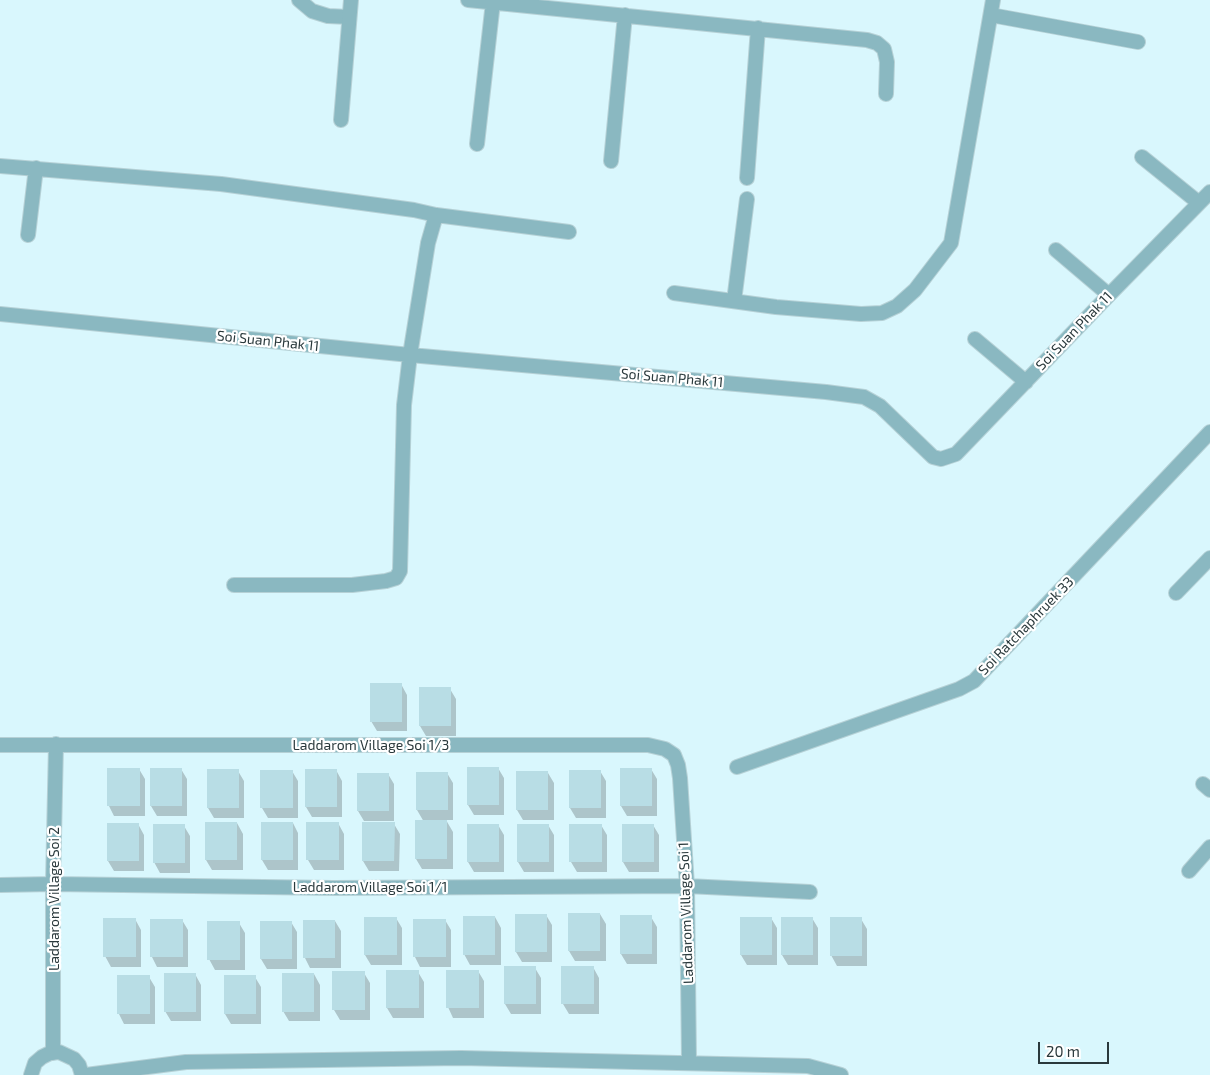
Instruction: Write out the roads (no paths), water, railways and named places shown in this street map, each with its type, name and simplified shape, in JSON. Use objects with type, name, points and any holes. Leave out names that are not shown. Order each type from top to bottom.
[{"type":"street","points":[[299,0],[312,11],[328,16],[349,17]]},
{"type":"street","points":[[341,120],[351,0]]},
{"type":"street","points":[[468,0],[867,40],[877,43],[884,49],[887,62],[886,94]]},
{"type":"street","points":[[674,293],[861,314],[882,313],[897,306],[915,290],[951,243],[993,0]]},
{"type":"street","points":[[477,144],[493,2]]},
{"type":"street","points":[[991,14],[1138,42]]},
{"type":"street","points":[[611,161],[625,15]]},
{"type":"street","points":[[746,178],[758,28]]},
{"type":"street","points":[[1142,157],[1199,203]]},
{"type":"street","points":[[0,166],[221,184],[569,232]]},
{"type":"street","points":[[28,235],[36,168]]},
{"type":"street","name":"Soi Suan Phak 11","points":[[0,314],[410,355],[864,397],[880,406],[932,457],[941,459],[956,454],[1108,295],[1210,192]]},
{"type":"street","points":[[734,301],[746,199]]},
{"type":"street","points":[[234,585],[352,585],[386,582],[396,578],[400,571],[404,404],[428,243],[436,215]]},
{"type":"street","points":[[1056,250],[1108,295]]},
{"type":"street","points":[[975,339],[1026,382]]},
{"type":"street","name":"Soi Ratchaphruek 33","points":[[737,767],[959,689],[974,681],[1210,432]]},
{"type":"street","points":[[1176,593],[1210,558]]},
{"type":"street","name":"Laddarom Village Soi 2","points":[[53,1053],[53,884],[56,744]]},
{"type":"street","name":"Laddarom Village Soi 1/3","points":[[0,745],[648,745],[665,749],[674,755],[678,765]]},
{"type":"street","name":"Laddarom Village Soi 1","points":[[678,765],[687,886],[689,1062]]},
{"type":"street","points":[[1189,871],[1210,847]]},
{"type":"street","name":"Laddarom Village Soi 1/1","points":[[0,885],[333,888],[687,886],[810,892]]},
{"type":"street","points":[[31,1075],[35,1062],[42,1057],[59,1052],[67,1054],[74,1059],[84,1075],[186,1062],[461,1058],[808,1066],[841,1075]]}]
